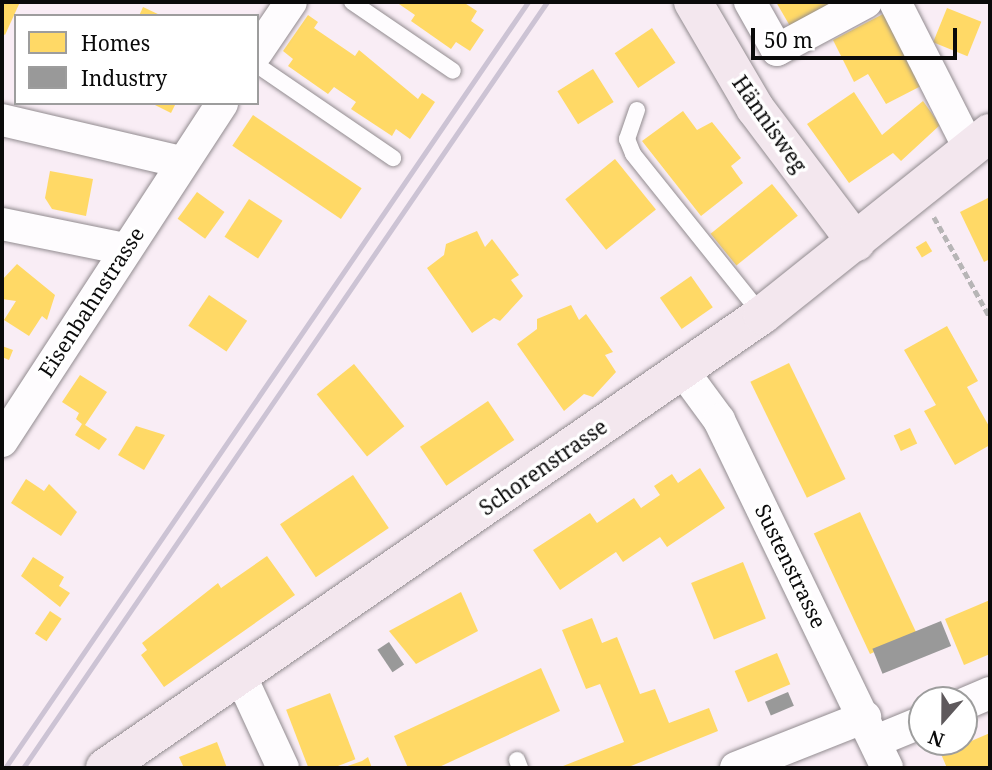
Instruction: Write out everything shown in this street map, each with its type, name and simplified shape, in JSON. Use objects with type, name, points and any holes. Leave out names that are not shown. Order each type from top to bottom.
[{"type":"street","points":[[259,49],[291,2]]},
{"type":"street","name":"Hännisweg","points":[[692,2],[755,108],[856,242]]},
{"type":"street","points":[[750,2],[777,50],[866,2]]},
{"type":"street","name":"Schorenstrasse","points":[[105,768],[241,677],[762,314],[980,141],[895,2]]},
{"type":"street","name":"Eisenbahnstrasse","points":[[2,441],[181,162],[221,105]]},
{"type":"street","points":[[2,120],[181,162]]},
{"type":"street","points":[[2,225],[125,249]]},
{"type":"street","name":"Sustenstrasse","points":[[683,370],[719,420],[876,742]]},
{"type":"street","points":[[241,677],[284,768]]},
{"type":"street","points":[[736,768],[876,742],[908,728]]},
{"type":"lane","points":[[352,2],[453,71]]},
{"type":"lane","points":[[259,66],[393,158]]},
{"type":"lane","points":[[637,110],[627,139],[633,154],[762,314]]},
{"type":"path","points":[[919,191],[990,317]]},
{"type":"building: Homes","points":[[2,2],[20,2],[5,35],[2,33]]},
{"type":"building: Homes","points":[[396,2],[463,2],[477,11],[471,21],[484,30],[470,51],[456,42],[451,49],[411,21],[415,15]]},
{"type":"building: Homes","points":[[776,2],[836,2],[790,26]]},
{"type":"building: Homes","points":[[143,7],[158,14],[140,14]]},
{"type":"building: Homes","points":[[947,8],[981,22],[967,56],[933,42]]},
{"type":"building: Homes","points":[[885,13],[921,86],[886,104],[868,74],[854,82],[833,40]]},
{"type":"building: Homes","points":[[308,15],[318,22],[314,28],[355,56],[359,50],[418,99],[422,93],[435,102],[410,139],[396,129],[392,136],[351,109],[356,102],[334,87],[328,94],[288,66],[293,59],[283,51]]},
{"type":"building: Homes","points":[[652,28],[675,63],[638,88],[615,53]]},
{"type":"building: Homes","points":[[593,69],[614,102],[578,124],[557,91]]},
{"type":"building: Homes","points":[[854,92],[882,135],[923,101],[940,125],[901,161],[893,153],[849,183],[807,124]]},
{"type":"building: Homes","points":[[155,105],[175,105],[171,113]]},
{"type":"building: Homes","points":[[683,111],[697,130],[712,122],[741,158],[731,166],[743,183],[701,216],[642,141]]},
{"type":"building: Homes","points":[[253,115],[362,188],[341,219],[232,146]]},
{"type":"building: Homes","points":[[615,159],[656,210],[606,250],[565,199]]},
{"type":"building: Homes","points":[[50,171],[93,179],[86,216],[52,209],[45,198]]},
{"type":"building: Homes","points":[[772,184],[798,216],[736,266],[711,234]]},
{"type":"building: Homes","points":[[197,192],[225,212],[205,239],[178,219]]},
{"type":"building: Homes","points":[[990,197],[990,259],[984,262],[960,212]]},
{"type":"building: Homes","points":[[249,199],[283,221],[258,259],[224,237]]},
{"type":"building: Homes","points":[[477,231],[485,247],[492,239],[519,275],[511,280],[523,296],[500,321],[494,318],[472,333],[427,268],[444,255],[446,244]]},
{"type":"building: Homes","points":[[926,241],[932,251],[922,257],[916,247]]},
{"type":"building: Homes","points":[[17,264],[55,295],[47,320],[42,316],[29,336],[4,320],[16,301],[2,299],[2,280]]},
{"type":"building: Homes","points":[[691,276],[713,307],[682,329],[660,298]]},
{"type":"building: Homes","points":[[209,295],[247,321],[226,351],[188,326]]},
{"type":"building: Homes","points":[[571,305],[579,320],[586,314],[613,352],[605,355],[616,372],[593,397],[584,394],[564,411],[517,344],[537,329],[537,319]]},
{"type":"building: Homes","points":[[947,326],[978,381],[967,387],[990,428],[990,445],[955,465],[924,411],[936,405],[904,350]]},
{"type":"building: Homes","points":[[2,346],[13,350],[9,360],[2,357]]},
{"type":"building: Homes","points":[[789,363],[846,479],[807,498],[750,382]]},
{"type":"building: Homes","points":[[354,364],[404,426],[367,456],[317,394]]},
{"type":"building: Homes","points":[[80,375],[107,392],[85,425],[107,439],[99,450],[75,435],[82,424],[76,419],[79,413],[62,402]]},
{"type":"building: Homes","points":[[488,401],[514,440],[446,486],[420,447]]},
{"type":"building: Homes","points":[[136,426],[165,435],[144,470],[118,455]]},
{"type":"building: Homes","points":[[910,428],[917,443],[901,451],[894,436]]},
{"type":"building: Homes","points":[[700,468],[725,508],[667,547],[660,537],[623,562],[616,552],[560,590],[533,550],[590,513],[597,523],[634,498],[641,508],[660,495],[654,486],[672,474],[678,483]]},
{"type":"building: Homes","points":[[353,475],[389,528],[316,577],[280,524]]},
{"type":"building: Homes","points":[[26,479],[44,491],[49,484],[77,512],[61,536],[11,503]]},
{"type":"building: Homes","points":[[860,512],[916,633],[870,654],[814,534]]},
{"type":"building: Homes","points":[[267,556],[295,595],[164,687],[141,655],[147,650],[142,643],[218,583],[221,588]]},
{"type":"building: Homes","points":[[33,557],[64,577],[59,586],[70,593],[60,607],[21,576]]},
{"type":"building: Homes","points":[[743,562],[766,619],[714,640],[691,583]]},
{"type":"building: Homes","points":[[461,592],[478,631],[416,664],[389,631]]},
{"type":"building: Homes","points":[[990,600],[990,654],[964,665],[945,619]]},
{"type":"building: Homes","points":[[50,611],[62,619],[47,641],[35,633]]},
{"type":"building: Homes","points":[[592,618],[602,643],[617,637],[640,694],[655,689],[669,723],[709,708],[718,731],[626,768],[558,768],[624,742],[600,684],[586,689],[562,630]]},
{"type":"building: Homes","points":[[777,653],[790,684],[748,702],[735,671]]},
{"type":"building: Homes","points":[[541,668],[560,711],[437,768],[408,768],[394,736]]},
{"type":"building: Homes","points":[[330,693],[355,759],[333,768],[308,768],[286,710]]},
{"type":"building: Homes","points":[[990,733],[990,768],[947,768],[942,756],[978,756],[978,738]]},
{"type":"building: Homes","points":[[217,742],[227,768],[184,768],[179,757]]},
{"type":"building: Homes","points":[[368,757],[372,768],[342,768],[362,761]]},
{"type":"building: Industry","points":[[941,621],[951,646],[883,674],[872,649]]},
{"type":"building: Industry","points":[[389,642],[404,664],[392,672],[377,650]]},
{"type":"building: Industry","points":[[788,692],[794,706],[771,716],[765,702]]},
{"type":"railway","points":[[5,768],[528,2]]},
{"type":"railway","points":[[23,768],[547,2]]}]
